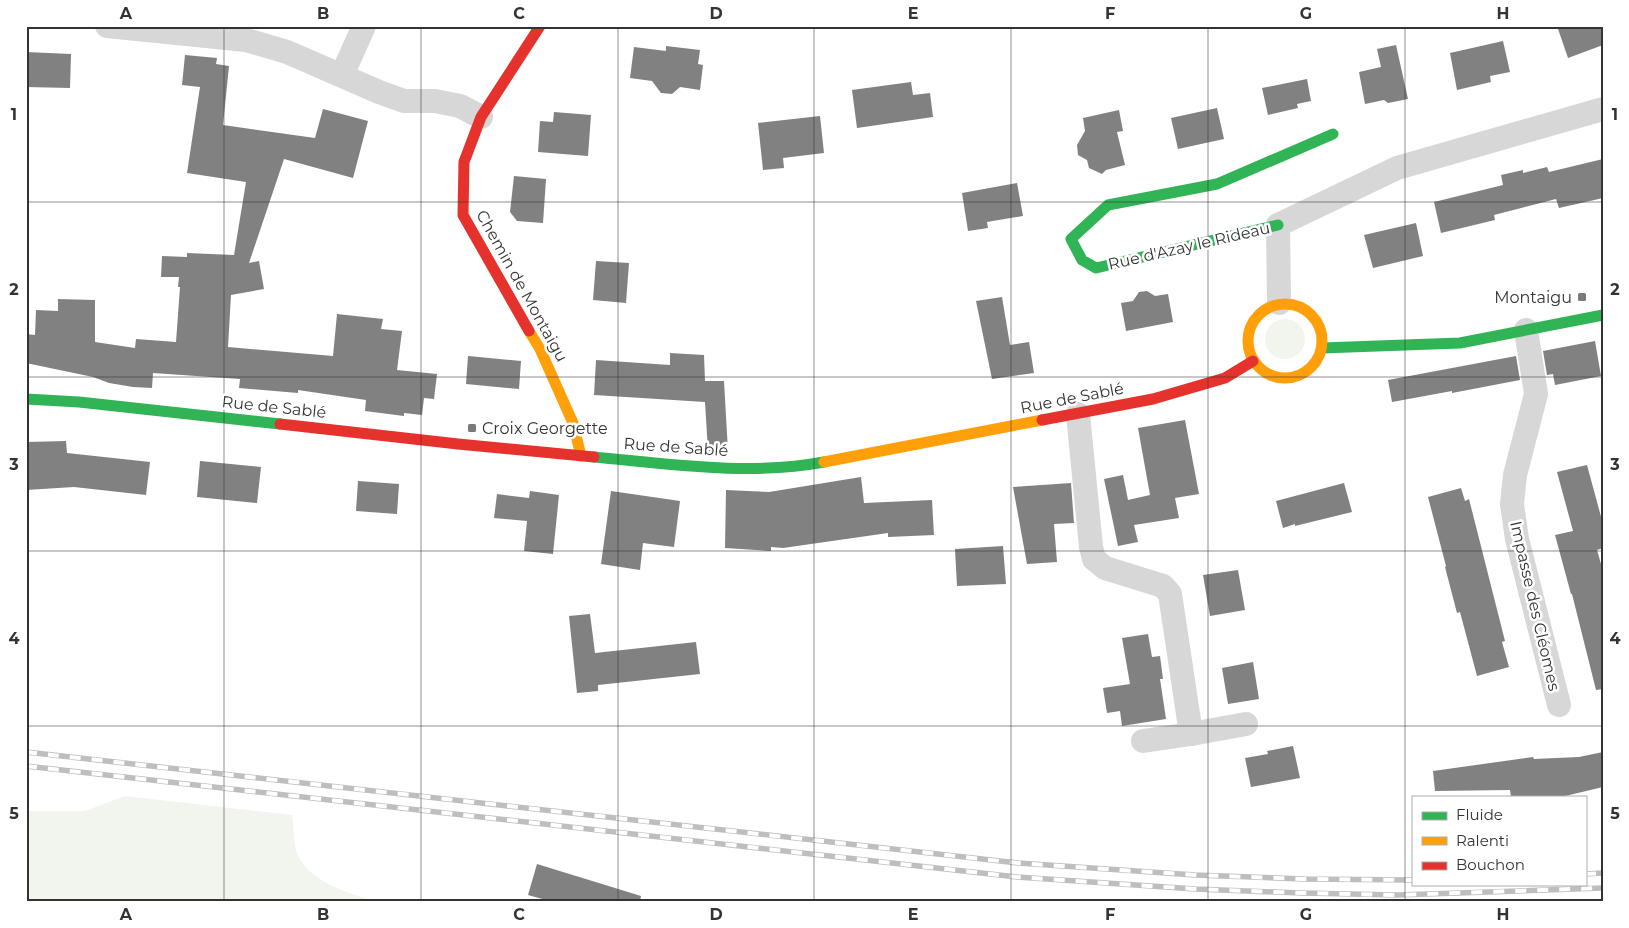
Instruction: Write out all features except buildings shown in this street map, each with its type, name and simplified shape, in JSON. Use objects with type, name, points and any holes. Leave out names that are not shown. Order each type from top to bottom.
[{"type":"main road","name":"Chemin de Montaigu","points":[[540,26],[481,117],[464,162],[463,215],[540,349],[573,423],[581,456]]},
{"type":"main road","name":"Rue d'Azay le Rideau","points":[[1278,225],[1096,268],[1082,260],[1071,239],[1108,205],[1217,184],[1333,134]]},
{"type":"main road","points":[[1279,303],[1291,303],[1302,307],[1312,315],[1319,325],[1322,336],[1322,348],[1317,360],[1309,370],[1298,376],[1285,378],[1272,376],[1261,370],[1253,361],[1248,349],[1247,337],[1250,325],[1257,315],[1267,307],[1279,303]]},
{"type":"main road","points":[[1322,348],[1460,342],[1603,316]]},
{"type":"main road","name":"Rue de Sablé","points":[[26,399],[79,402],[581,456],[694,466],[756,468],[809,465],[1153,399],[1224,378],[1253,361]]},
{"type":"street","points":[[107,26],[246,40],[287,52],[404,101],[434,101],[460,106],[481,117]]},
{"type":"street","points":[[342,75],[364,26]]},
{"type":"street","name":"Rue d'Azay le Rideau","points":[[1279,303],[1278,225],[1397,168],[1603,109]]},
{"type":"street","name":"Impasse des Cléomes","points":[[1526,330],[1536,394],[1515,474],[1512,504],[1516,539],[1559,705]]},
{"type":"street","points":[[1078,414],[1091,547],[1094,559],[1105,568],[1163,586],[1170,594],[1191,734]]},
{"type":"street","points":[[1143,741],[1246,724]]},
{"type":"shaded area","points":[[1285,319],[1299,325],[1305,339],[1299,353],[1285,359],[1271,353],[1265,339],[1271,325]]},
{"type":"shaded area","points":[[125,796],[292,815],[296,850],[308,870],[330,885],[378,902],[26,902],[26,811],[85,811]]},
{"type":"railway","points":[[26,752],[1018,863],[1195,875],[1412,880]]},
{"type":"railway","points":[[26,766],[1017,877],[1195,889],[1398,895],[1603,888]]},
{"type":"railway","points":[[1586,874],[1603,873]]},
{"type":"traffic: fast","points":[[1278,225],[1096,268],[1082,260],[1071,239],[1108,205],[1217,184],[1333,134]]},
{"type":"traffic: fast","points":[[1322,348],[1460,343],[1603,315]]},
{"type":"traffic: fast","points":[[26,399],[79,402],[280,424]]},
{"type":"traffic: fast","points":[[594,457],[738,468],[796,466],[824,462]]},
{"type":"traffic: slow","points":[[1278,304],[1292,304],[1306,310],[1316,320],[1322,334],[1322,341],[1320,355],[1306,372],[1292,378],[1278,378],[1264,372],[1254,362],[1248,348],[1248,334],[1254,320],[1264,310],[1278,304]]},
{"type":"traffic: slow","points":[[529,331],[540,349],[573,423],[581,456]]},
{"type":"traffic: slow","points":[[824,462],[1042,420]]},
{"type":"traffic: jam","points":[[529,331],[463,215],[464,162],[481,117],[540,26]]},
{"type":"traffic: jam","points":[[1042,420],[1153,399],[1225,378],[1253,361]]},
{"type":"traffic: jam","points":[[280,424],[594,457]]},
{"type":"place","name":"Montaigu","points":[[1582,297]]},
{"type":"place","name":"Croix Georgette","points":[[472,428]]}]
